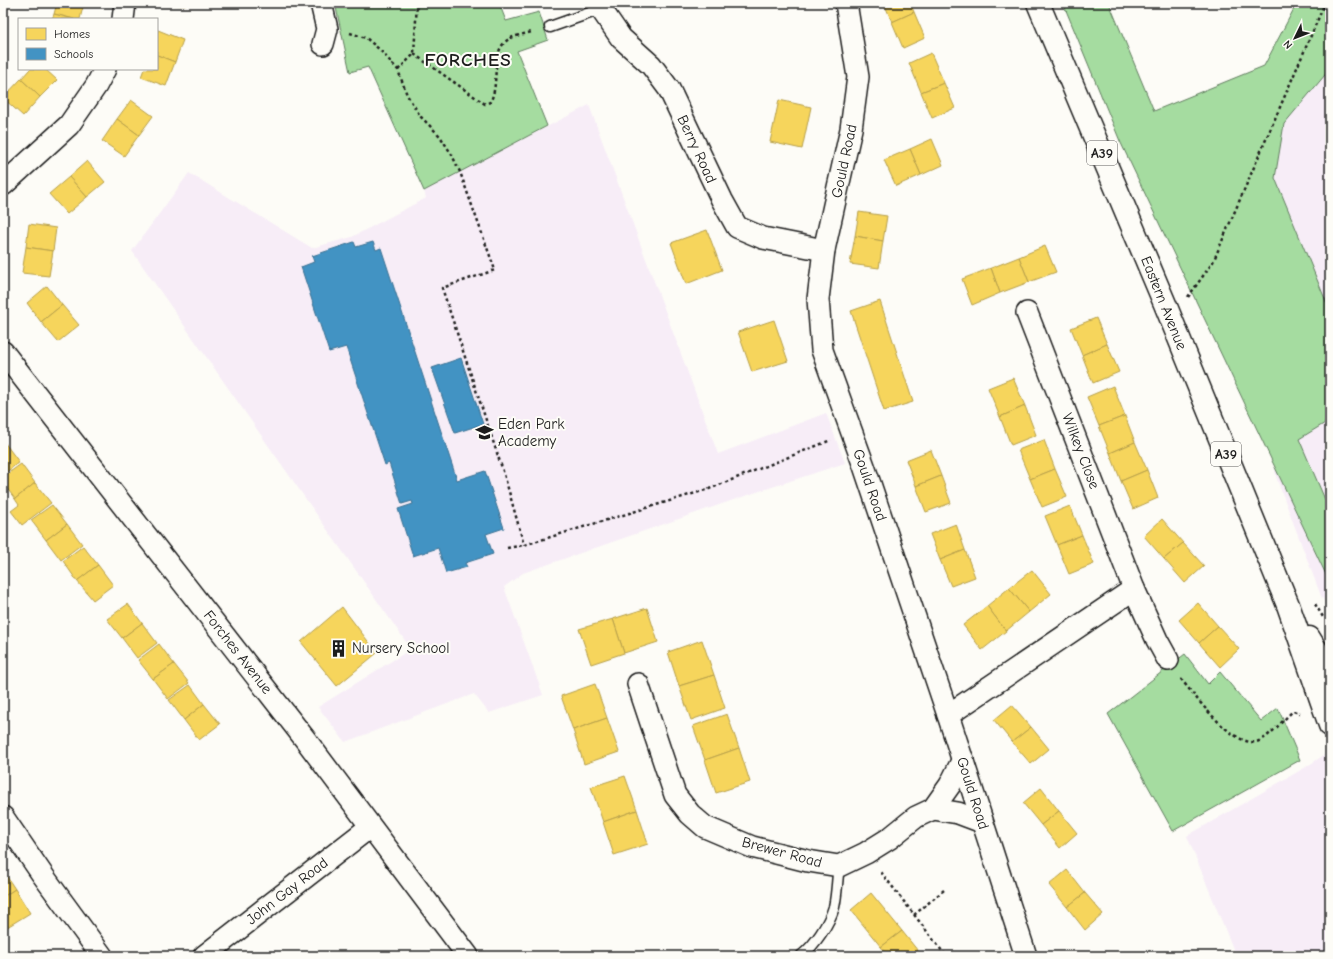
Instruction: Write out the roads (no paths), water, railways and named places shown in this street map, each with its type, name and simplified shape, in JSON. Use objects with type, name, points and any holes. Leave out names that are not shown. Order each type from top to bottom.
[{"type":"main road","name":"Eastern Avenue","points":[[1038,3],[1165,304],[1288,605],[1330,725]]},
{"type":"main road","name":"Eastern Avenue","points":[[1288,605],[1330,672]]},
{"type":"street","points":[[123,18],[125,3]]},
{"type":"street","points":[[321,3],[325,37]]},
{"type":"street","name":"Gould Road","points":[[846,3],[858,77],[852,128],[824,250],[818,299],[822,350],[852,433],[963,759],[1026,956]]},
{"type":"street","name":"Berry Road","points":[[600,6],[621,38],[650,65],[669,89],[722,200],[737,227],[763,238],[824,250]]},
{"type":"street","points":[[3,185],[69,125],[96,86],[104,70]]},
{"type":"street","name":"Wilkey Close","points":[[1027,313],[1134,589],[1157,640],[1168,660]]},
{"type":"street","name":"Forches Avenue","points":[[3,352],[290,720],[468,956]]},
{"type":"street","points":[[948,715],[1134,589]]},
{"type":"street","name":"Brewer Road","points":[[638,684],[675,795],[690,814],[705,827],[752,847],[808,861],[839,866],[890,838],[916,817],[933,809],[950,785],[963,759]]},
{"type":"street","points":[[933,809],[958,813],[982,822]]},
{"type":"street","points":[[3,817],[42,874],[102,956]]},
{"type":"street","name":"John Gay Road","points":[[204,956],[370,827]]},
{"type":"lane","points":[[550,27],[600,6]]},
{"type":"lane","points":[[801,956],[810,949],[823,930],[834,907],[839,866]]},
{"type":"place","name":"Eden Park Academy","points":[[485,433]]},
{"type":"place","name":"Nursery School","points":[[339,648]]},
{"type":"district","name":"FORCHES","points":[[468,60]]}]
